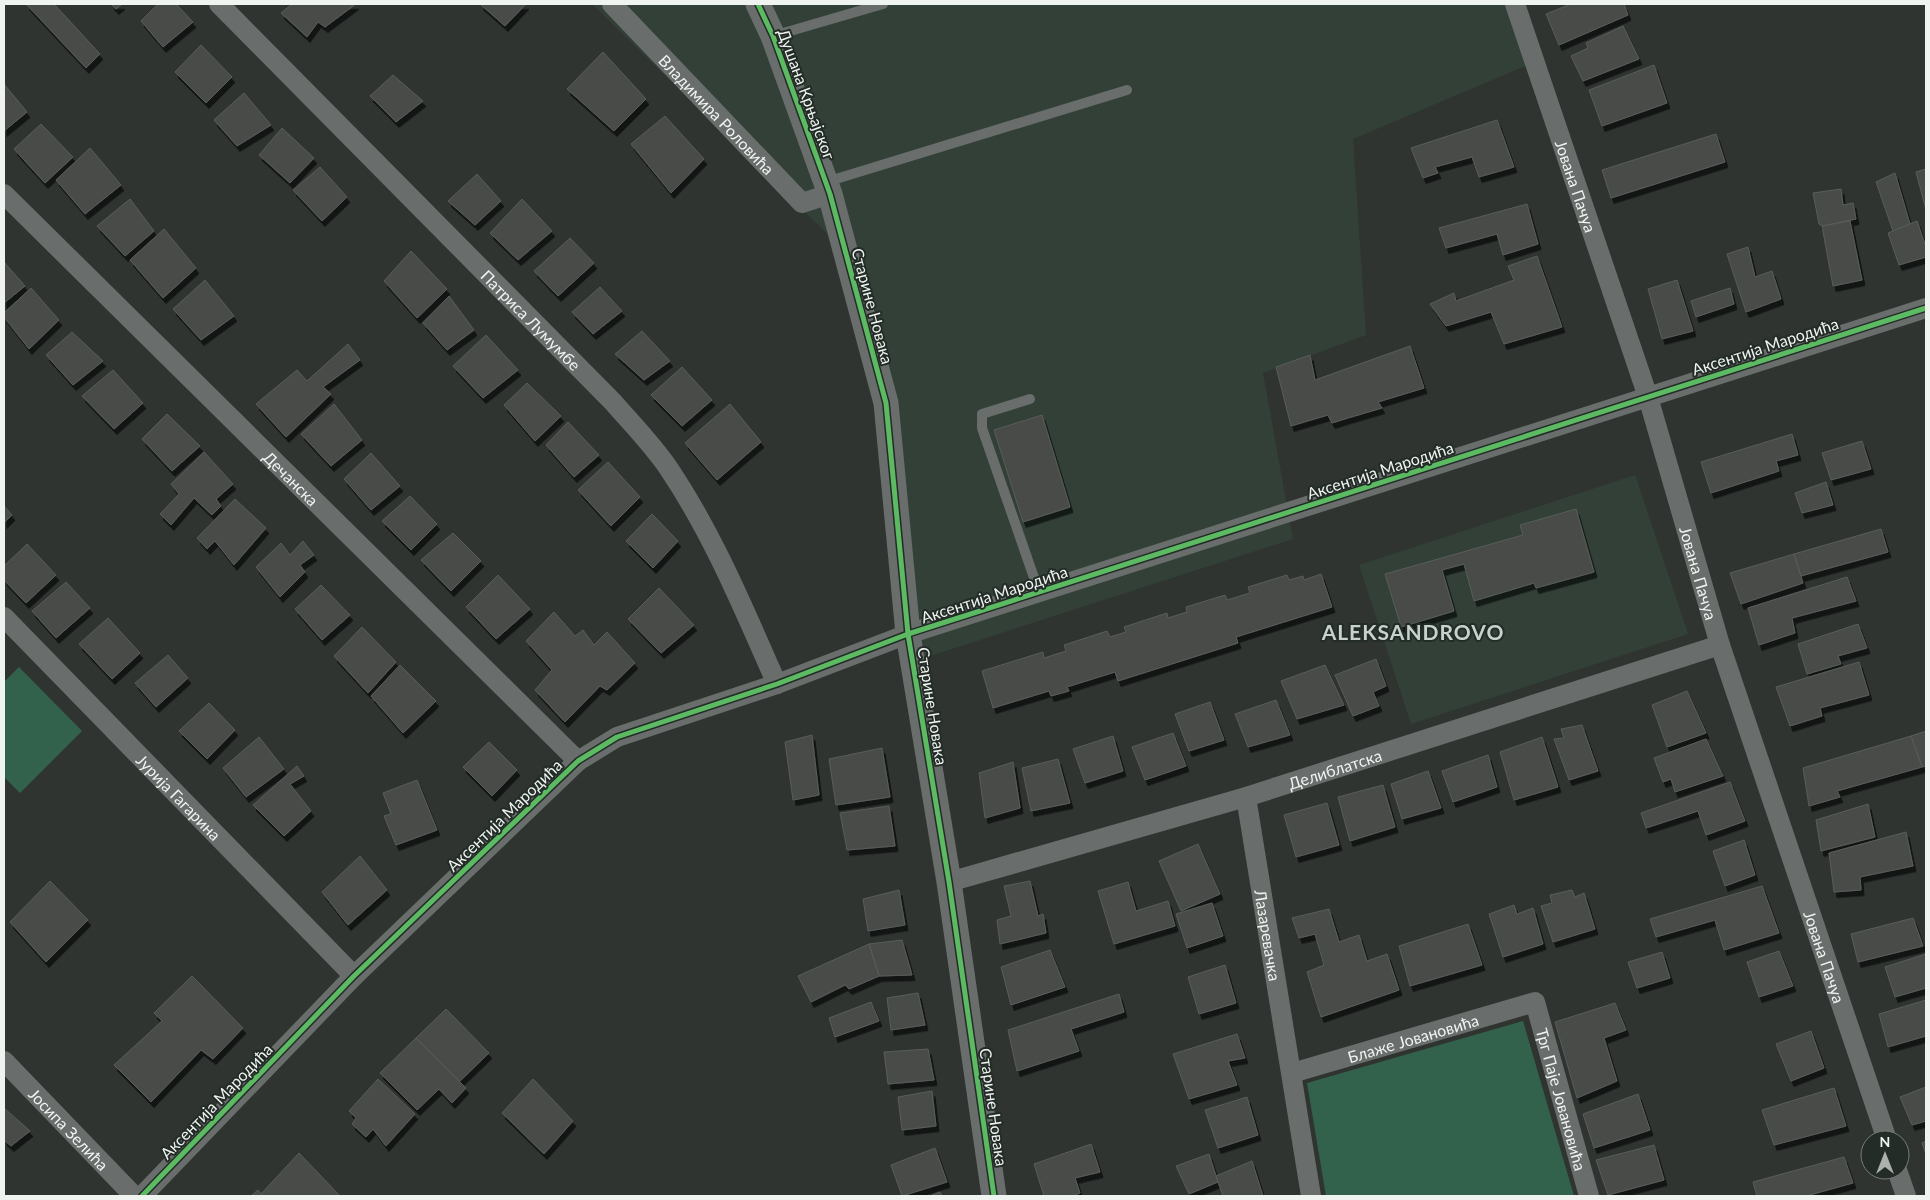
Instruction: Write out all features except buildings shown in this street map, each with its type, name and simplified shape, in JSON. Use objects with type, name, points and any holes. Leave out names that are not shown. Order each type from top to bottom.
[{"type":"street","name":"Патриса Лумумбе","points":[[219,4],[613,402],[668,468],[700,519],[725,566],[777,684]]},
{"type":"street","name":"Владимира Роловића","points":[[612,4],[802,203],[828,188]]},
{"type":"street","name":"Душана Крњајског","points":[[758,4],[774,36],[828,188]]},
{"type":"street","name":"Јована Пачуа","points":[[1515,4],[1648,397],[1720,645],[1884,1130]]},
{"type":"street","name":"Старине Новака","points":[[828,188],[886,403],[908,634],[949,882],[994,1196]]},
{"type":"street","name":"Дечанска","points":[[4,194],[578,761]]},
{"type":"street","name":"Аксентија Мародића","points":[[142,1196],[354,976],[578,761],[617,737],[777,684],[908,634],[1926,308]]},
{"type":"street","name":"Јурија Гагарина","points":[[4,617],[354,976]]},
{"type":"street","name":"Делиблатска","points":[[949,882],[1246,798],[1720,645]]},
{"type":"street","name":"Лазаревачка","points":[[1246,798],[1292,1072]]},
{"type":"street","name":"Блаже Јовановића","points":[[1292,1072],[1535,1002]]},
{"type":"street","name":"Трг Паје Јовановића","points":[[1535,1002],[1589,1196]]},
{"type":"street","name":"Јосипа Зелића","points":[[4,1061],[134,1196]]},
{"type":"street","points":[[1292,1072],[1311,1196]]},
{"type":"street","points":[[1900,1180],[1906,1196]]},
{"type":"lane","points":[[774,36],[882,4]]},
{"type":"lane","points":[[828,188],[1127,90]]},
{"type":"lane","points":[[1030,399],[982,414],[982,428],[1039,592]]},
{"type":"shaded area","points":[[592,4],[1515,4],[1535,62],[1353,139],[1366,335],[1263,373],[1293,539],[924,658],[854,260]]},
{"type":"shaded area","points":[[1635,475],[1688,634],[1411,724],[1359,565]]},
{"type":"green space","points":[[19,667],[82,731],[20,793],[4,777],[4,682]]},
{"type":"green space","points":[[1523,1021],[1574,1196],[1326,1196],[1307,1083]]},
{"type":"cycle path","points":[[758,4],[773,36],[830,194],[886,403],[908,634],[949,882],[994,1196]]},
{"type":"cycle path","points":[[142,1196],[354,976],[578,761],[617,737],[777,684],[908,634],[1926,308]]},
{"type":"district","name":"ALEKSANDROVO","points":[[1413,631]]}]
